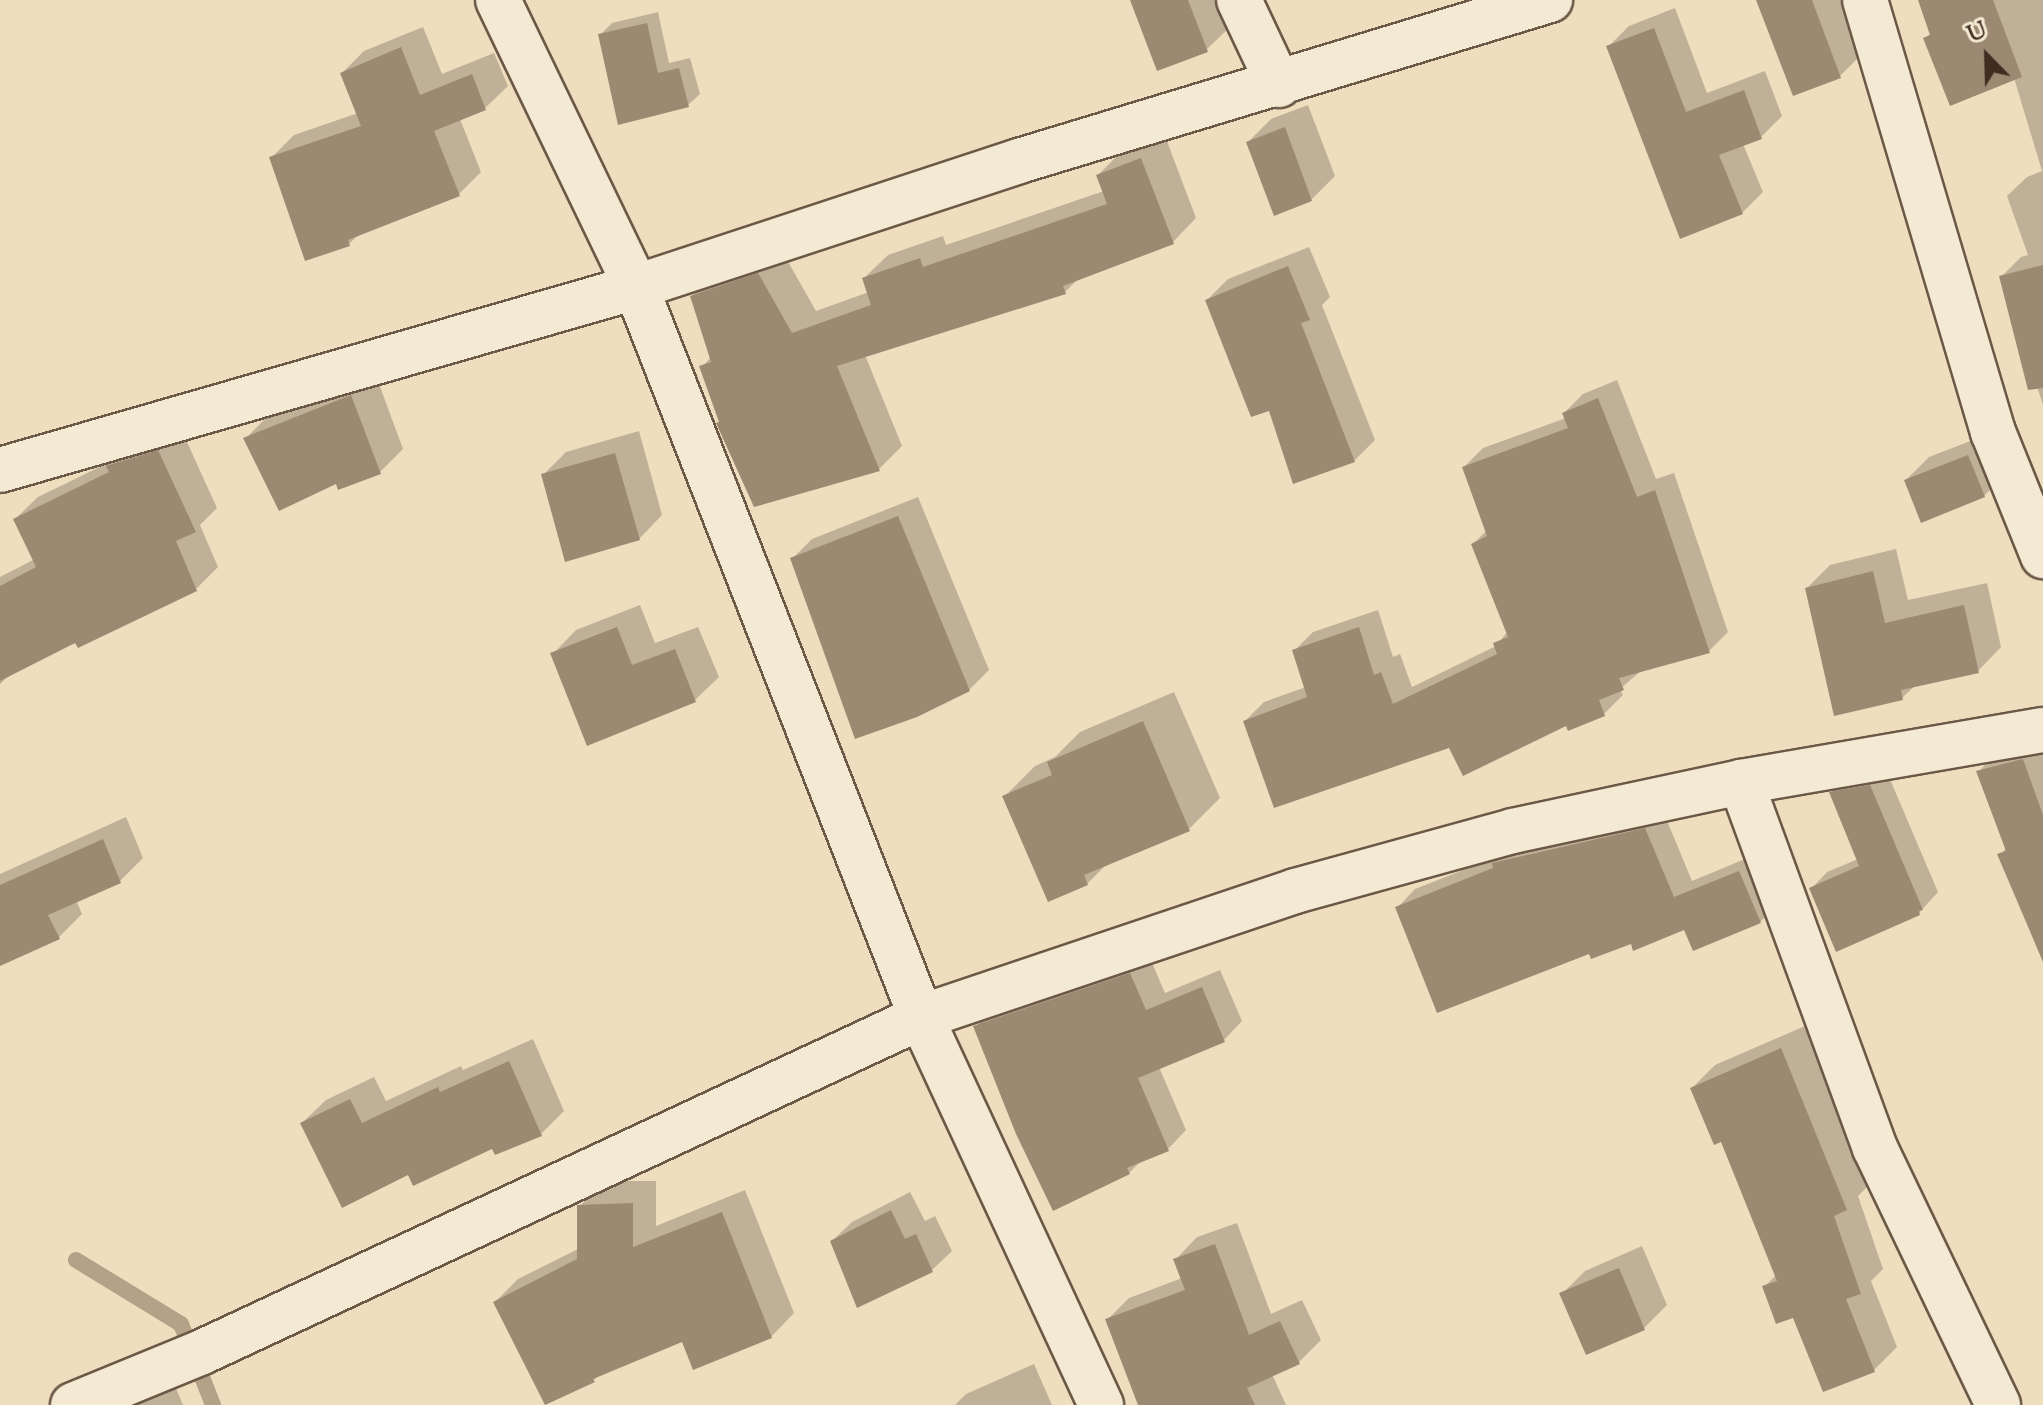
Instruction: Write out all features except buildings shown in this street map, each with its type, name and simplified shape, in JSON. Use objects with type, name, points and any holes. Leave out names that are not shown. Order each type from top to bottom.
[{"type":"street","points":[[498,0],[636,287],[921,1017],[1101,1405]]},
{"type":"street","points":[[1239,0],[1279,85]]},
{"type":"street","points":[[0,470],[636,287],[1019,161],[1279,85],[1550,0]]},
{"type":"street","points":[[1865,0],[1993,432],[2043,556]]},
{"type":"street","points":[[73,1405],[191,1356],[921,1017],[1295,891],[1513,831],[1741,782],[2043,730]]},
{"type":"street","points":[[1741,782],[1875,1148],[1998,1405]]},
{"type":"waterway","points":[[76,1260],[181,1324],[213,1405]]}]
